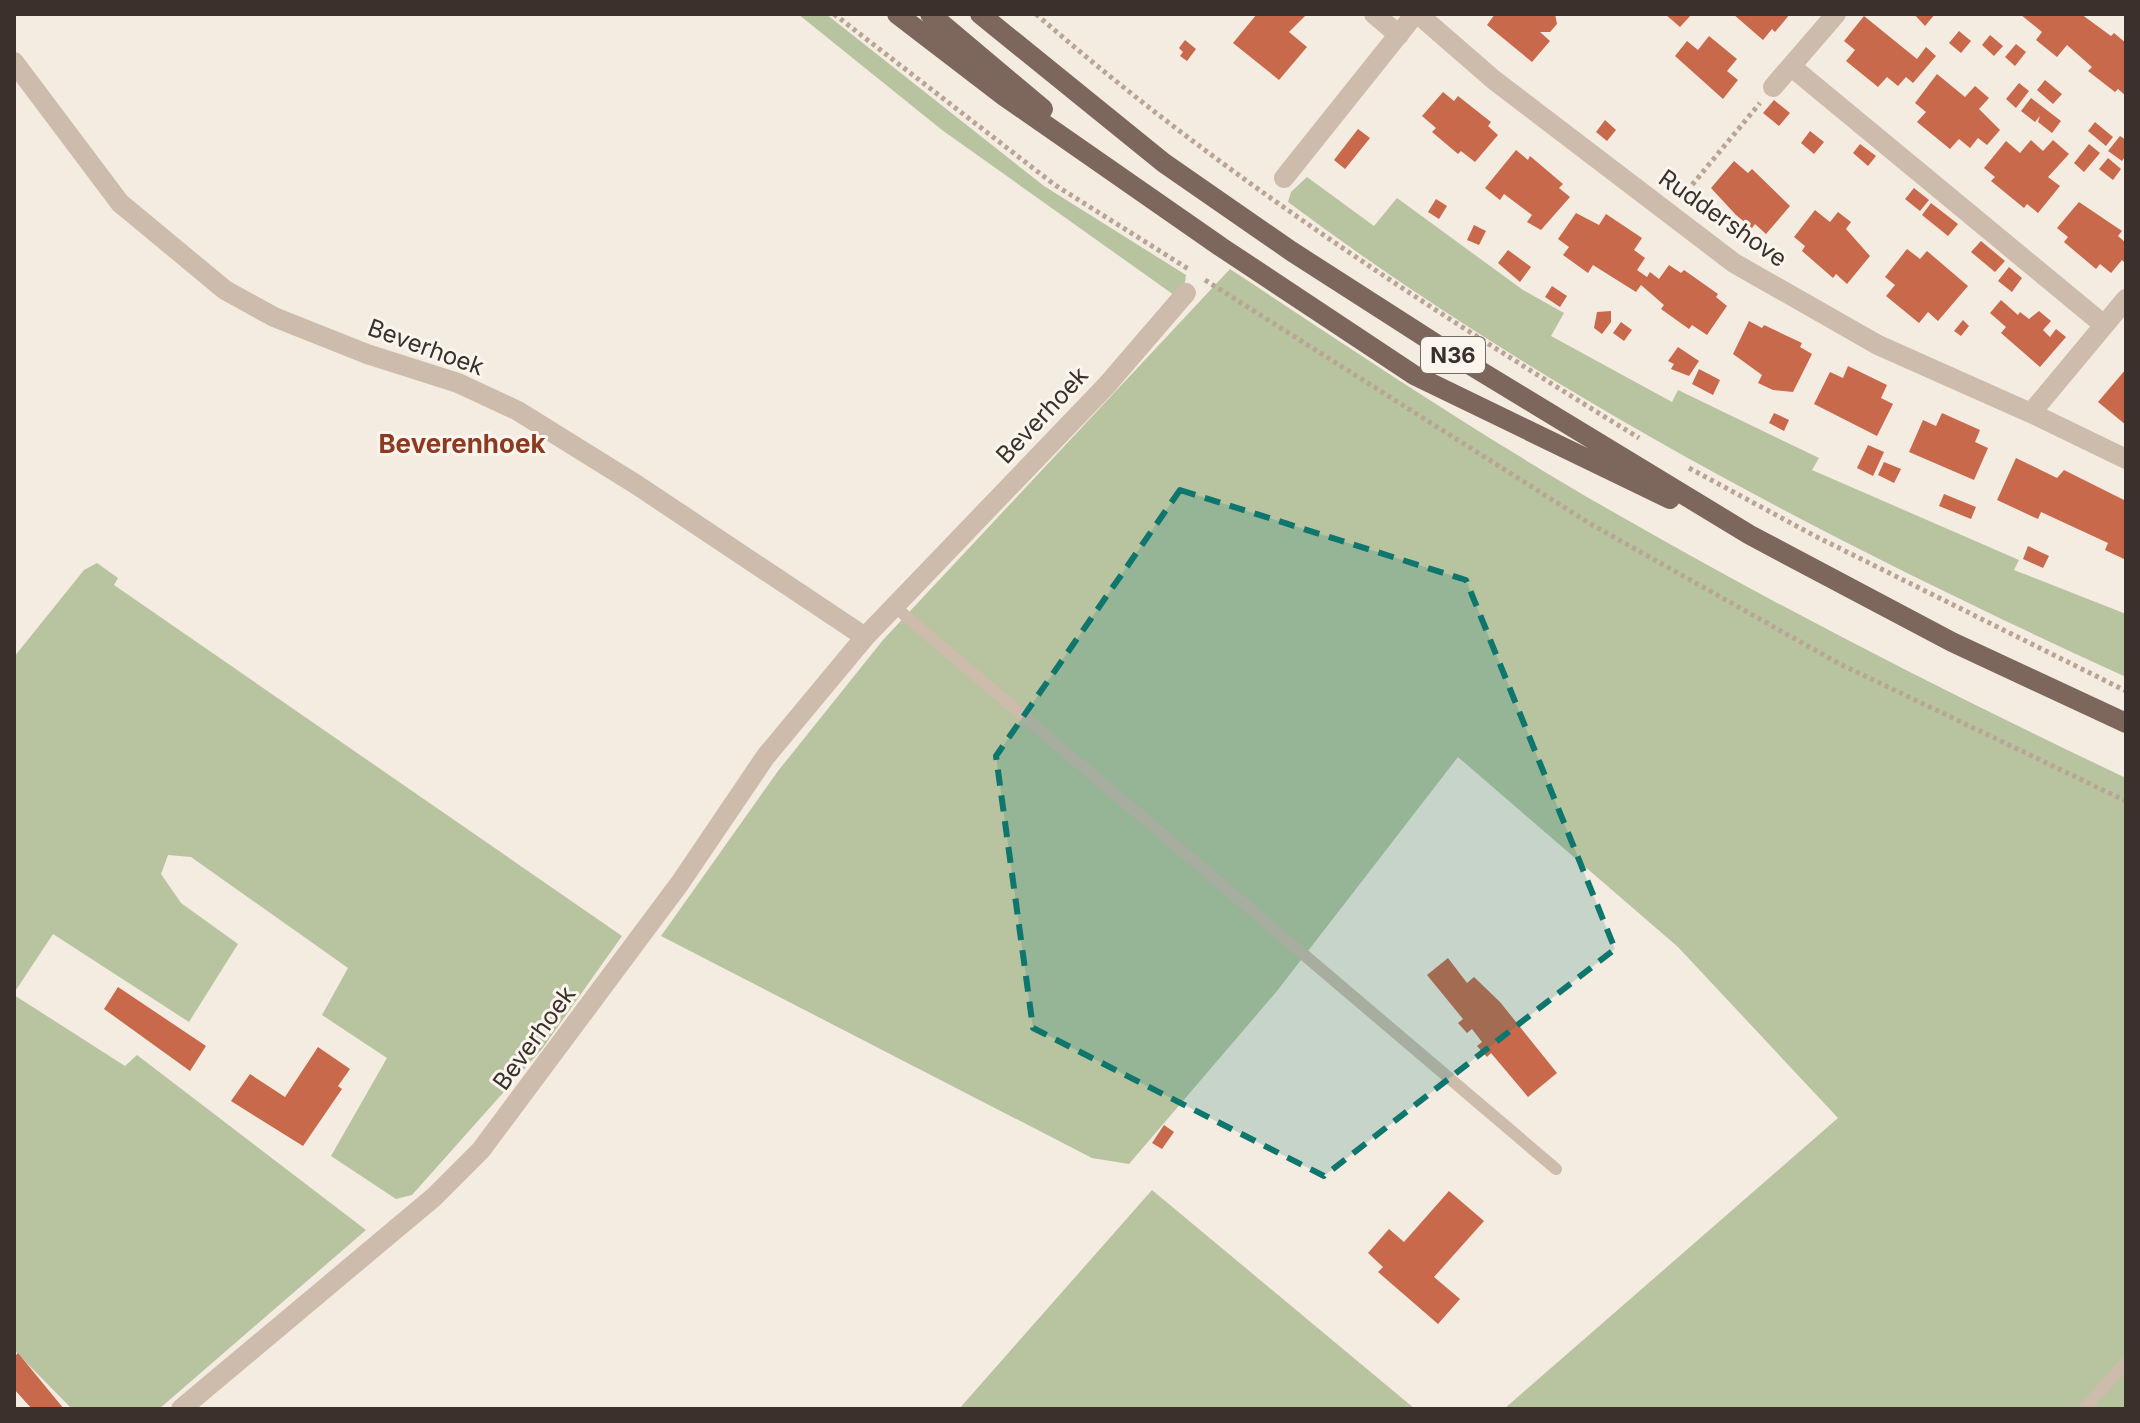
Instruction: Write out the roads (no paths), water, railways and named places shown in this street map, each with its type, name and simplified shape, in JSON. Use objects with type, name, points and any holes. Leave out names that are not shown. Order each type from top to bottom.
[{"type":"main road","points":[[897,14],[1004,96],[1123,176]]},
{"type":"main road","name":"N36","points":[[930,14],[1123,176],[1234,256],[1414,375],[1635,483],[1750,535]]},
{"type":"main road","name":"N36","points":[[980,14],[1164,163],[1291,251],[1439,346],[1750,535],[1952,642],[2126,723]]},
{"type":"street","points":[[1374,14],[1399,35]]},
{"type":"street","points":[[1284,178],[1417,14]]},
{"type":"street","name":"Ruddershove","points":[[1417,14],[1494,80],[1734,263],[1878,345],[2126,459]]},
{"type":"street","points":[[1773,87],[1793,68],[1836,14]]},
{"type":"street","name":"Beverhoek","points":[[14,62],[120,203],[225,290],[274,317],[367,354],[458,383],[518,411],[651,493],[865,637]]},
{"type":"street","points":[[1793,68],[2104,325]]},
{"type":"street","name":"Beverhoek","points":[[181,1409],[434,1197],[481,1150],[680,883],[766,756],[865,637],[1095,397],[1186,293]]},
{"type":"street","points":[[2031,413],[2126,299]]},
{"type":"lane","points":[[894,606],[1556,1169]]},
{"type":"lane","points":[[2084,1409],[2126,1362]]},
{"type":"district","name":"Beverenhoek","points":[[462,443]]}]
